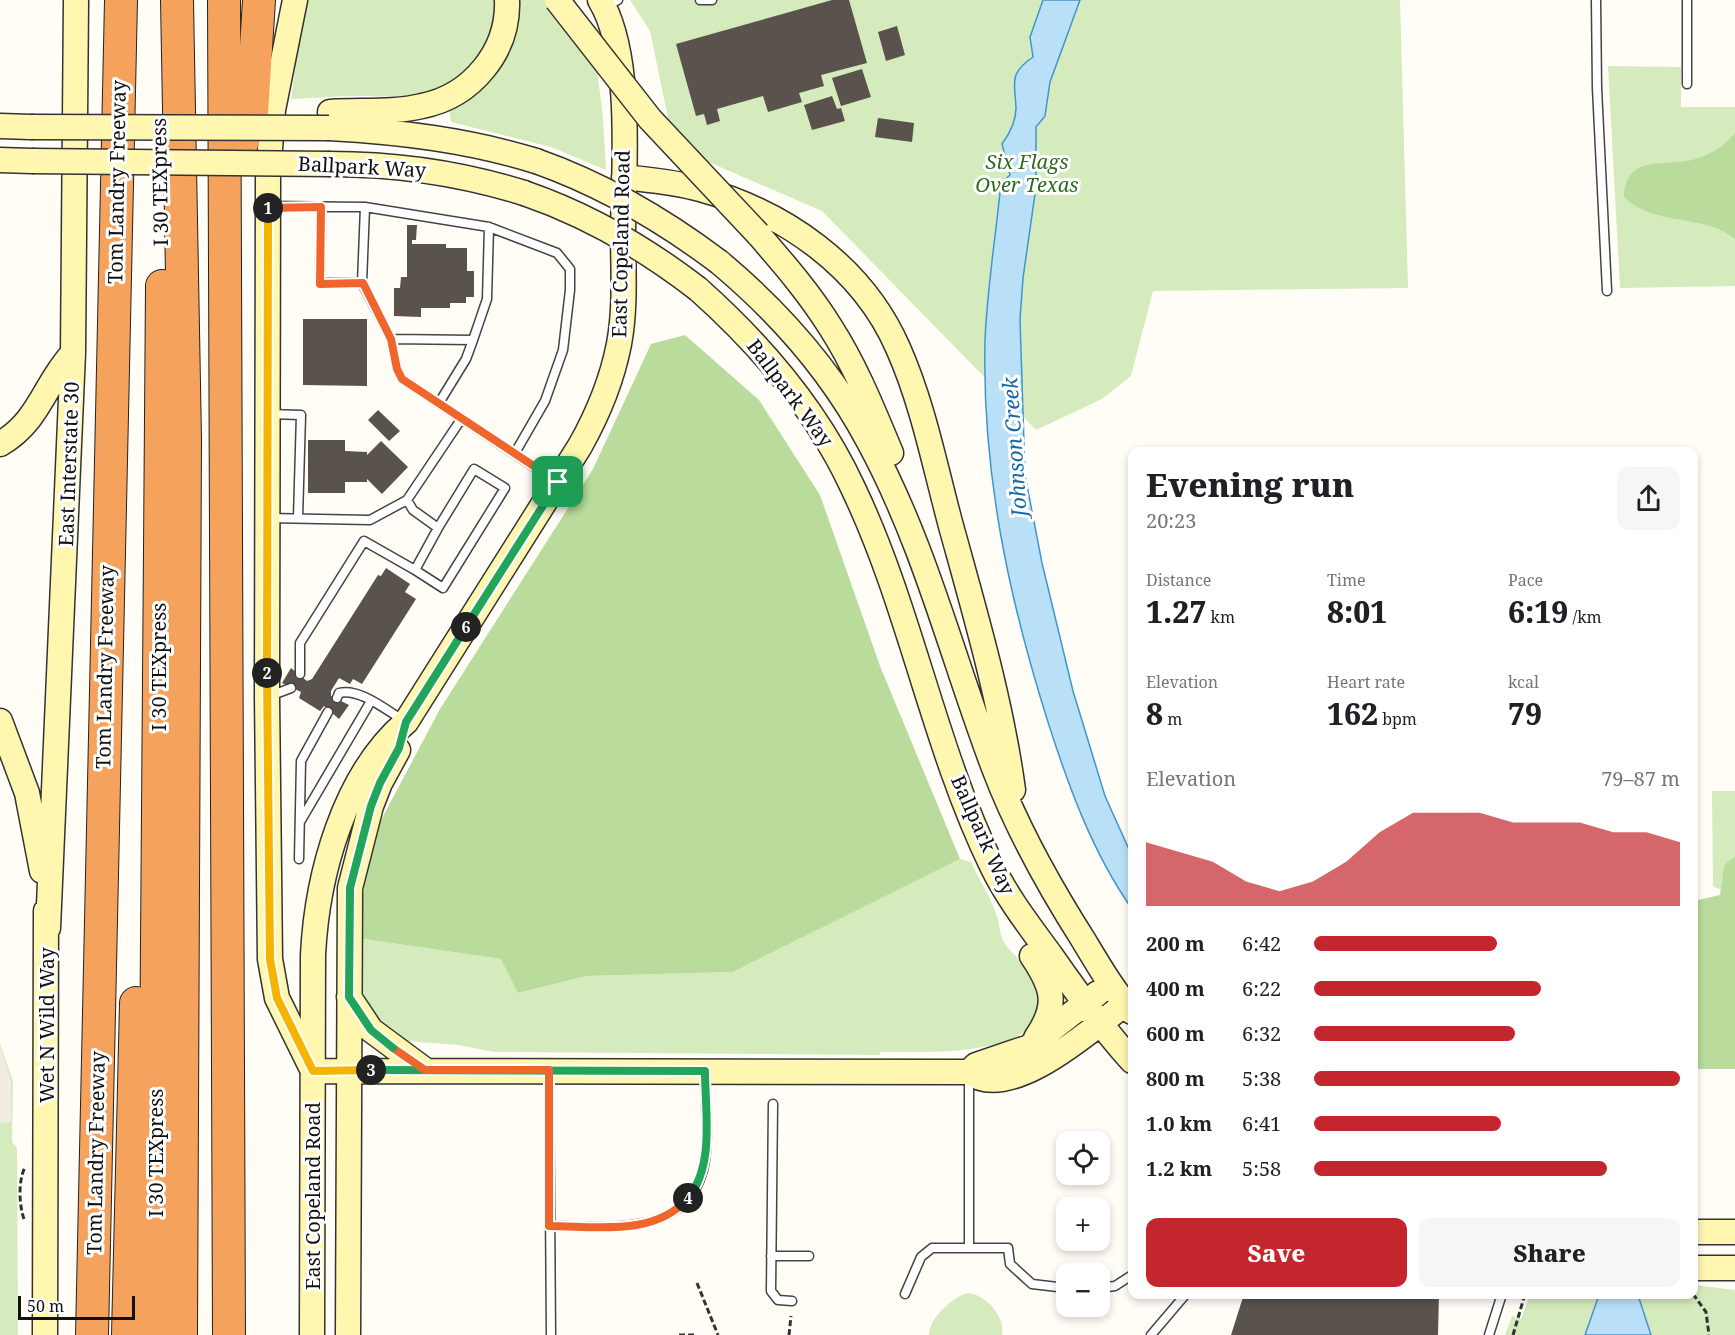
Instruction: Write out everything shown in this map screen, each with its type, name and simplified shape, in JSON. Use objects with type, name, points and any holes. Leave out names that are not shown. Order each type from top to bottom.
[{"type":"highway","name":"Tom Landry Freeway","points":[[92,1335],[121,0]]},
{"type":"highway","name":"I 30 TEXpress","points":[[154,1335],[162,257],[157,0]]},
{"type":"highway","name":"I 30 TEXpress","points":[[177,0],[185,438],[181,1335]]},
{"type":"highway","points":[[195,0],[198,1335]]},
{"type":"highway","points":[[224,0],[229,1335]]},
{"type":"highway","points":[[226,191],[252,112],[259,0]]},
{"type":"highway","points":[[128,1335],[139,906],[158,760]]},
{"type":"highway","points":[[230,1276],[244,1335]]},
{"type":"main road","name":"East Interstate 30","points":[[48,928],[73,353],[76,0]]},
{"type":"main road","points":[[295,0],[273,110],[268,206],[267,697],[270,959],[277,998],[313,1071],[969,1072],[976,1078],[991,1080],[1029,1071],[1100,1023],[1128,1009]]},
{"type":"main road","points":[[0,126],[173,127],[330,120],[421,107],[463,89],[482,72],[497,50],[506,23],[507,0]]},
{"type":"main road","points":[[557,0],[633,99],[758,234],[818,308],[865,393],[921,530],[943,620]]},
{"type":"main road","name":"East Copeland Road","points":[[348,1335],[349,906],[353,873],[371,806],[380,783],[399,748],[406,722],[591,426],[616,360],[622,321],[624,177],[619,61],[608,2]]},
{"type":"main road","name":"Ballpark Way","points":[[330,120],[458,140],[536,161],[623,198],[661,220],[719,262],[751,289],[790,330],[851,410],[893,490],[943,620],[991,759],[1018,825],[1048,883],[1110,983],[1128,1007]]},
{"type":"main road","name":"Ballpark Way","points":[[0,160],[378,164],[436,171],[483,181],[574,212],[652,255],[698,289],[766,355],[802,402],[841,463],[879,551],[973,823],[993,867],[1021,915],[1100,1023],[1128,1056]]},
{"type":"main road","points":[[624,177],[699,189],[761,210],[799,232],[835,262],[858,285],[880,314],[898,347],[912,383],[970,596],[1008,753],[1018,825]]},
{"type":"main road","points":[[0,444],[29,422],[45,398],[57,370],[73,353]]},
{"type":"main road","name":"Wet N Wild Way","points":[[0,721],[29,803],[41,855],[48,928],[45,1335]]},
{"type":"main road","name":"East Copeland Road","points":[[312,1335],[314,934],[318,896],[328,856],[360,783],[386,739],[406,722]]},
{"type":"main road","points":[[1021,915],[1020,938],[1049,981],[1051,991],[1048,1017],[1029,1047]]},
{"type":"main road","points":[[969,1072],[976,1065],[1029,1047],[1110,983]]},
{"type":"main road","points":[[349,997],[371,1030],[425,1070]]},
{"type":"main road","points":[[1698,1232],[1735,1232]]},
{"type":"main road","points":[[1698,1268],[1735,1268]]},
{"type":"lane","points":[[699,0],[712,0]]},
{"type":"lane","points":[[1596,0],[1597,88],[1607,291]]},
{"type":"lane","points":[[1687,0],[1687,84]]},
{"type":"lane","points":[[268,206],[364,207],[489,227],[557,253],[570,269],[570,290],[563,350],[545,401],[515,453]]},
{"type":"lane","points":[[321,207],[320,284],[363,283]]},
{"type":"lane","points":[[364,207],[363,283],[391,339],[397,369],[402,379],[558,482]]},
{"type":"lane","points":[[439,403],[466,359],[487,299],[489,227]]},
{"type":"lane","points":[[391,339],[473,340]]},
{"type":"lane","points":[[267,414],[301,415],[298,518]]},
{"type":"lane","points":[[267,518],[370,520],[407,500],[462,418]]},
{"type":"lane","points":[[300,674],[300,643],[364,542],[443,588],[505,488],[474,469],[415,570]]},
{"type":"lane","points":[[407,500],[412,510],[438,528]]},
{"type":"lane","points":[[267,697],[291,688]]},
{"type":"lane","points":[[337,698],[339,693],[346,692],[371,701],[406,722]]},
{"type":"lane","points":[[300,823],[371,701]]},
{"type":"lane","points":[[299,859],[301,761],[328,712]]},
{"type":"lane","points":[[549,1070],[551,1335]]},
{"type":"lane","points":[[549,1226],[633,1226],[660,1219],[682,1204],[698,1184],[703,1169],[705,1071]]},
{"type":"lane","points":[[969,1072],[969,1248]]},
{"type":"lane","points":[[773,1104],[771,1291],[778,1299],[792,1301]]},
{"type":"lane","points":[[905,1294],[921,1257],[928,1249],[1008,1248],[1010,1264],[1032,1284],[1056,1287]]},
{"type":"lane","points":[[771,1256],[809,1256]]},
{"type":"lane","points":[[1110,1287],[1128,1278]]},
{"type":"lane","points":[[1151,1335],[1182,1299]]},
{"type":"lane","points":[[1489,1335],[1500,1299]]},
{"type":"path","points":[[697,1283],[718,1335]]},
{"type":"path","points":[[1513,1335],[1524,1299]]},
{"type":"path","points":[[1697,1299],[1706,1312],[1708,1335]]},
{"type":"path","points":[[789,1335],[790,1316]]},
{"type":"path","points":[[679,1335],[697,1335]]},
{"type":"green space","points":[[305,0],[496,0],[492,28],[487,42],[472,66],[450,84],[428,93],[409,96],[291,99]]},
{"type":"green space","points":[[518,0],[545,0],[597,69],[606,170],[551,147],[451,122],[449,108],[478,90],[500,65],[514,34]]},
{"type":"green space","name":"Six Flags Over Texas","points":[[630,0],[1400,0],[1408,288],[1153,291],[1131,376],[1102,399],[1036,430],[822,211],[674,147],[650,31]]},
{"type":"green space","points":[[1608,66],[1681,67],[1681,107],[1735,107],[1735,286],[1620,288]]},
{"type":"green space","points":[[1735,133],[1735,239],[1709,226],[1650,213],[1624,197],[1626,183],[1631,174],[1639,168],[1698,158],[1721,146]]},
{"type":"green space","points":[[685,335],[759,400],[820,495],[880,666],[960,859],[733,972],[587,976],[518,993],[501,959],[357,938],[371,839],[440,709],[593,469],[651,344]]},
{"type":"green space","points":[[1712,791],[1735,791],[1735,856],[1724,865],[1721,890],[1713,886]]},
{"type":"green space","points":[[1735,856],[1735,1069],[1698,1069],[1698,900],[1720,895],[1724,865]]},
{"type":"green space","points":[[960,859],[971,862],[993,906],[1004,942],[1031,972],[1037,984],[1040,1009],[1030,1027],[1010,1040],[984,1047],[955,1051],[880,1052],[880,1055],[495,1052],[458,1045],[396,1040],[367,1010],[359,971],[357,938],[501,959],[519,993],[587,976],[733,972]]},
{"type":"green space","points":[[0,1044],[13,1081],[12,1142],[17,1148],[18,1335],[0,1335]]},
{"type":"green space","points":[[1698,1285],[1735,1290],[1735,1335],[1505,1335],[1512,1316],[1521,1319],[1528,1299],[1698,1299]]},
{"type":"green space","points":[[968,1293],[981,1297],[993,1308],[1001,1321],[1002,1335],[929,1335],[933,1323],[942,1310],[955,1299]]},
{"type":"shaded area","points":[[0,1046],[11,1082],[11,1122],[0,1123]]},
{"type":"water","name":"Johnson Creek","points":[[1043,0],[1080,0],[1050,82],[1045,116],[1036,127],[1036,187],[1023,278],[1020,319],[1025,475],[1042,563],[1073,691],[1105,796],[1128,847],[1128,903],[1105,865],[1082,817],[1047,719],[1009,579],[993,485],[985,389],[988,301],[1001,183],[1010,175],[1002,144],[1015,118],[1016,74],[1033,57],[1030,37]]},
{"type":"water","points":[[1598,1299],[1639,1299],[1651,1335],[1585,1335]]},
{"type":"building","points":[[832,0],[849,0],[867,63],[821,75],[824,86],[799,93],[802,102],[768,112],[763,96],[717,109],[720,121],[707,125],[704,114],[696,116],[676,44]]},
{"type":"building","points":[[897,26],[905,55],[886,61],[878,32]]},
{"type":"building","points":[[862,69],[871,97],[841,106],[832,78]]},
{"type":"building","points":[[832,96],[837,109],[841,108],[845,121],[812,130],[804,105]]},
{"type":"building","points":[[878,118],[914,123],[912,142],[875,137]]},
{"type":"building","points":[[407,225],[417,225],[416,240],[412,240],[412,244],[446,244],[446,248],[467,248],[467,271],[474,271],[474,297],[466,297],[466,303],[450,303],[450,308],[421,308],[421,317],[394,316],[394,288],[400,288],[401,277],[407,277]]},
{"type":"building","points":[[303,319],[367,319],[367,386],[303,385]]},
{"type":"building","points":[[378,410],[400,431],[389,441],[368,420]]},
{"type":"building","points":[[308,440],[345,440],[345,451],[367,452],[367,455],[381,441],[408,467],[382,494],[367,479],[367,482],[345,482],[345,493],[308,493]]},
{"type":"building","points":[[386,568],[410,584],[405,592],[416,599],[362,684],[353,679],[350,684],[339,678],[331,691],[331,696],[349,705],[339,719],[324,706],[320,711],[299,698],[301,692],[282,683],[291,668],[307,681],[312,679],[378,575],[381,576]]},
{"type":"building","points":[[1242,1299],[1439,1299],[1438,1335],[1231,1335]]},
{"type":"route","points":[[558,482],[402,379],[397,369],[391,339],[363,283],[320,284],[321,207],[268,206],[267,697],[270,959],[277,998],[313,1071],[425,1070],[705,1071],[704,1160],[698,1184],[673,1212],[660,1219],[633,1226],[549,1226],[549,1182],[549,1070],[425,1070],[388,1045],[371,1030],[349,997],[350,888],[363,831],[380,783],[399,748],[406,722],[558,482]]}]
